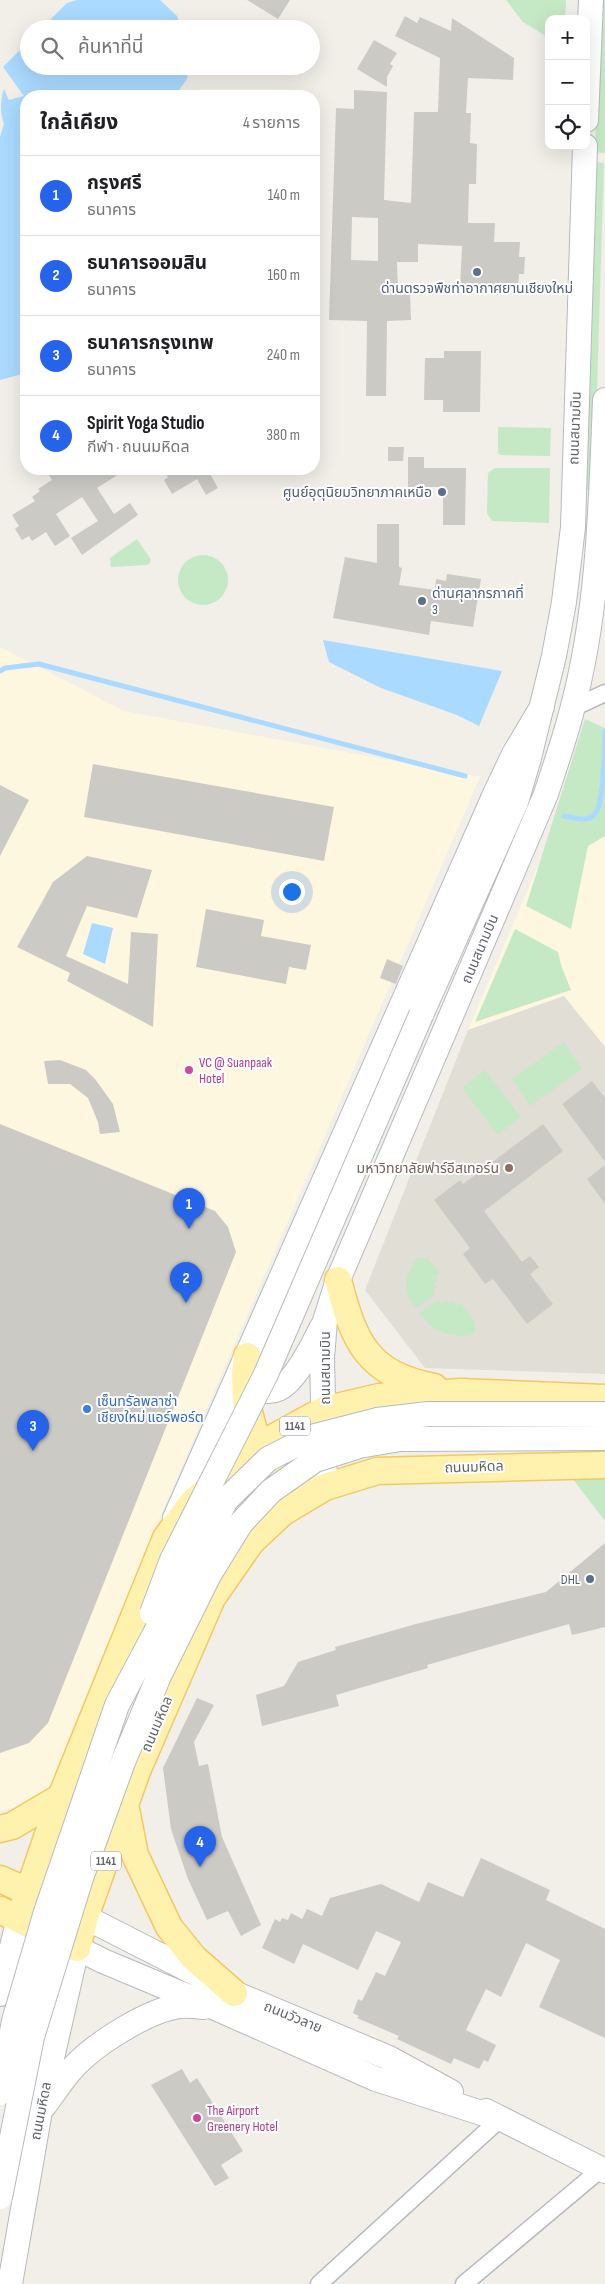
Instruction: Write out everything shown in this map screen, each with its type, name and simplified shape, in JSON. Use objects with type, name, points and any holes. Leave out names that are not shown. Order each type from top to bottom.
[{"type":"main road","points":[[587,105],[591,0]]},
{"type":"main road","name":"ถนนสนามบิน","points":[[117,1705],[172,1560],[266,1374],[421,1015],[516,802],[542,707],[564,602],[572,528],[585,150]]},
{"type":"main road","name":"ถนนสนามบิน","points":[[322,1489],[324,1410],[322,1358],[325,1321],[338,1280],[546,794],[573,708],[594,592],[599,542],[605,400]]},
{"type":"main road","name":"ถนนสนามบิน","points":[[166,1538],[246,1364],[495,794],[514,754],[542,707]]},
{"type":"main road","points":[[338,1280],[348,1321],[360,1344],[373,1361],[395,1375],[414,1383],[461,1392]]},
{"type":"main road","points":[[246,1364],[251,1382],[260,1387],[269,1390],[286,1386],[295,1376],[325,1321]]},
{"type":"main road","points":[[246,1364],[246,1401],[258,1446],[289,1480],[322,1489]]},
{"type":"main road","name":"1141","points":[[0,1994],[10,1915],[28,1892],[61,1797],[166,1538],[192,1503],[258,1446],[324,1410],[378,1397],[461,1392],[605,1398]]},
{"type":"main road","points":[[516,1466],[501,1453],[495,1434],[498,1416],[505,1404],[518,1395]]},
{"type":"main road","name":"1141","points":[[0,2093],[14,2021],[46,1912],[117,1705],[226,1500],[268,1459],[311,1437],[354,1425],[402,1416],[428,1414],[605,1414]]},
{"type":"main road","name":"ถนนมหิดล","points":[[0,2198],[32,2037],[81,1878],[123,1762],[159,1676],[209,1575],[241,1523],[271,1491],[315,1460],[359,1446],[400,1439],[605,1438]]},
{"type":"main road","name":"ถนนมหิดล","points":[[10,2284],[40,2111],[85,1917],[141,1763],[212,1598],[251,1542],[283,1512],[322,1489],[377,1471],[605,1464]]},
{"type":"main road","points":[[0,1829],[12,1826],[61,1797]]},
{"type":"main road","points":[[40,2111],[73,2068],[93,2048],[156,2012],[180,2006],[224,2000],[194,1958],[169,1928],[135,1855],[125,1804]]},
{"type":"main road","points":[[0,1879],[85,1917]]},
{"type":"main road","points":[[10,1915],[77,1948]]},
{"type":"main road","name":"ถนนวัวลาย","points":[[85,1917],[224,2000]]},
{"type":"main road","name":"ถนนวัวลาย","points":[[77,1948],[103,1961],[224,2000],[389,2058],[500,2119],[603,2170]]},
{"type":"main road","points":[[0,2198],[15,2214],[20,2230]]},
{"type":"street","points":[[573,708],[602,695]]},
{"type":"street","points":[[319,2284],[500,2119]]},
{"type":"street","points":[[464,2284],[603,2170]]},
{"type":"shaded area","name":"เซ็นทรัลพลาซ่า เชียงใหม่ แอร์พอร์ต","points":[[0,647],[124,711],[480,777],[154,1531],[57,1787],[28,1805],[0,1811]]},
{"type":"shaded area","points":[[605,809],[605,1047],[564,996],[468,1030],[550,837]]},
{"type":"shaded area","name":"มหาวิทยาลัยฟาร์อีสเทอร์น","points":[[564,996],[605,1047],[605,1374],[425,1368],[365,1290],[468,1030]]},
{"type":"green space","points":[[506,0],[566,0],[565,15],[545,15],[545,36],[523,22]]},
{"type":"green space","points":[[599,0],[605,0],[605,153],[595,152]]},
{"type":"green space","points":[[596,162],[604,163],[594,485],[584,489]]},
{"type":"green space","points":[[498,427],[551,428],[550,456],[500,455],[498,453]]},
{"type":"green space","points":[[495,468],[550,468],[549,523],[492,521],[487,513],[488,473]]},
{"type":"green space","points":[[137,539],[151,560],[150,563],[147,565],[111,567],[110,558]]},
{"type":"green space","points":[[198,555],[208,555],[221,562],[228,575],[228,585],[221,598],[208,605],[198,605],[189,601],[182,594],[178,585],[178,575],[182,566],[189,559]]},
{"type":"green space","points":[[585,719],[605,728],[605,836],[588,846],[571,929],[526,906]]},
{"type":"green space","points":[[515,929],[558,952],[571,990],[475,1022]]},
{"type":"green space","points":[[564,1042],[582,1069],[530,1106],[512,1079]]},
{"type":"green space","points":[[485,1070],[521,1117],[498,1135],[462,1088]]},
{"type":"green space","points":[[418,1257],[428,1258],[439,1273],[435,1277],[438,1280],[434,1283],[436,1287],[432,1290],[435,1294],[417,1308],[408,1295],[406,1283],[410,1270]]},
{"type":"green space","points":[[438,1300],[441,1304],[447,1300],[449,1304],[453,1301],[457,1305],[461,1303],[476,1324],[474,1333],[464,1336],[449,1334],[430,1326],[419,1313]]},
{"type":"green space","points":[[572,1478],[605,1478],[605,1521]]},
{"type":"water","points":[[77,0],[160,0],[177,16],[179,20],[50,20],[67,3]]},
{"type":"water","points":[[20,50],[20,75],[187,75],[187,79],[179,90],[20,90],[3,67]]},
{"type":"water","points":[[4,89],[9,100],[20,97],[20,375],[0,380],[0,137],[4,124],[1,102]]},
{"type":"water","points":[[323,640],[502,671],[479,726],[457,715],[381,688],[329,662]]},
{"type":"water","points":[[92,923],[113,928],[105,964],[83,954]]},
{"type":"building","points":[[247,0],[290,0],[278,19]]},
{"type":"building","points":[[405,16],[417,23],[420,17],[451,31],[452,18],[514,58],[513,80],[468,78],[466,113],[471,113],[470,143],[477,144],[476,184],[469,184],[468,223],[495,223],[494,242],[520,242],[519,257],[525,257],[524,274],[519,274],[518,289],[460,287],[462,246],[418,244],[418,262],[397,262],[398,292],[410,292],[411,320],[387,321],[386,396],[366,396],[367,321],[329,320],[336,108],[354,109],[354,90],[387,92],[384,200],[411,203],[414,112],[438,112],[440,58],[395,36]],"holes":[[[352,217],[378,218],[378,261],[351,260]]]},
{"type":"building","points":[[374,40],[397,53],[390,64],[393,66],[387,77],[387,87],[357,69]]},
{"type":"building","points":[[444,351],[481,351],[480,412],[443,412],[443,400],[424,400],[425,358],[444,358]]},
{"type":"building","points":[[388,447],[404,447],[403,461],[388,461]]},
{"type":"building","points":[[408,457],[424,457],[424,468],[466,468],[465,525],[443,525],[443,487],[408,487]]},
{"type":"building","points":[[49,475],[118,475],[97,488],[114,514],[130,503],[138,515],[82,555],[71,538],[98,521],[82,497],[56,514],[70,536],[55,546],[46,532],[32,541],[29,536],[22,540],[15,529],[19,526],[12,515],[35,501],[32,497],[40,491],[38,489],[52,480]]},
{"type":"building","points":[[167,475],[211,475],[218,488],[206,495],[197,479],[172,494],[164,480],[168,477]]},
{"type":"building","points":[[377,524],[399,524],[399,567],[402,568],[399,585],[435,590],[436,579],[446,581],[447,574],[481,579],[473,627],[431,621],[429,635],[333,618],[345,557],[377,563]]},
{"type":"building","points":[[93,764],[334,807],[324,861],[84,817]]},
{"type":"building","points":[[0,785],[29,800],[0,856]]},
{"type":"building","points":[[87,856],[152,870],[137,918],[87,906],[66,956],[128,984],[131,932],[158,934],[153,1027],[67,981],[70,973],[17,947],[53,882]]},
{"type":"building","points":[[206,909],[264,920],[261,936],[311,945],[306,970],[289,967],[286,984],[196,967]]},
{"type":"building","points":[[387,959],[403,966],[396,984],[380,978]]},
{"type":"building","points":[[60,1060],[86,1070],[95,1079],[113,1104],[120,1132],[100,1134],[98,1122],[88,1098],[70,1084],[48,1084],[44,1061]]},
{"type":"building","points":[[592,1081],[605,1098],[605,1162],[562,1104]]},
{"type":"building","name":"เซ็นทรัลพลาซ่า เชียงใหม่ แอร์พอร์ต","points":[[0,1124],[215,1211],[228,1227],[236,1252],[48,1723],[29,1743],[0,1753]]},
{"type":"building","points":[[543,1124],[563,1151],[484,1211],[522,1262],[530,1256],[539,1267],[530,1274],[553,1304],[527,1324],[493,1279],[485,1284],[463,1254],[470,1248],[434,1200],[460,1180],[463,1184]]},
{"type":"building","points":[[605,1165],[605,1204],[587,1179]]},
{"type":"building","points":[[605,1543],[605,1627],[572,1635],[569,1624],[427,1665],[428,1668],[336,1695],[339,1706],[262,1726],[256,1695],[284,1686],[298,1662],[336,1650],[335,1647],[416,1624],[546,1592]]},
{"type":"building","points":[[197,1698],[214,1705],[194,1742],[199,1766],[208,1764],[222,1837],[261,1925],[241,1936],[228,1911],[207,1920],[188,1879],[171,1829],[163,1768]]},
{"type":"building","points":[[481,1858],[550,1890],[546,1900],[605,1929],[605,2038],[539,2007],[560,1960],[526,1943],[501,1997],[486,1989],[466,2030],[496,2045],[488,2062],[484,2060],[479,2069],[454,2058],[451,2064],[397,2039],[399,2036],[357,2018],[359,2016],[353,2013],[358,1999],[362,2001],[376,1972],[385,1976],[401,1942],[376,1931],[358,1970],[303,1944],[294,1964],[262,1948],[275,1919],[280,1922],[282,1918],[288,1920],[291,1913],[302,1919],[307,1909],[322,1916],[330,1898],[381,1884],[419,1902],[428,1882],[463,1897]]},
{"type":"building","name":"The Airport Greenery Hotel","points":[[182,2069],[190,2083],[197,2078],[243,2151],[221,2165],[229,2178],[215,2186],[151,2085]]},
{"type":"waterway","points":[[0,671],[5,668],[39,664],[465,776]]},
{"type":"waterway","points":[[564,816],[580,819],[587,818],[594,815],[598,809],[602,789],[605,731]]},
{"type":"place","name":"ด่านตรวจพืชท่าอากาศยานเชียงใหม่","points":[[477,272]]},
{"type":"place","name":"ศูนย์อุตุนิยมวิทยาภาคเหนือ","points":[[442,492]]},
{"type":"place","name":"ด่านศุลากรภาคที่ 3","points":[[422,601]]},
{"type":"place","name":"VC @ Suanpaak Hotel","points":[[189,1070]]},
{"type":"place","name":"มหาวิทยาลัยฟาร์อีสเทอร์น","points":[[509,1168]]},
{"type":"place","name":"กรุงศรี","points":[[189,1229]]},
{"type":"place","name":"ธนาคารออมสิน","points":[[186,1303]]},
{"type":"place","name":"เซ็นทรัลพลาซ่า เชียงใหม่ แอร์พอร์ต","points":[[87,1409]]},
{"type":"place","name":"ธนาคารกรุงเทพ","points":[[33,1451]]},
{"type":"place","name":"DHL","points":[[590,1579]]},
{"type":"place","name":"Spirit Yoga Studio","points":[[200,1867]]},
{"type":"place","name":"The Airport Greenery Hotel","points":[[197,2118]]}]
